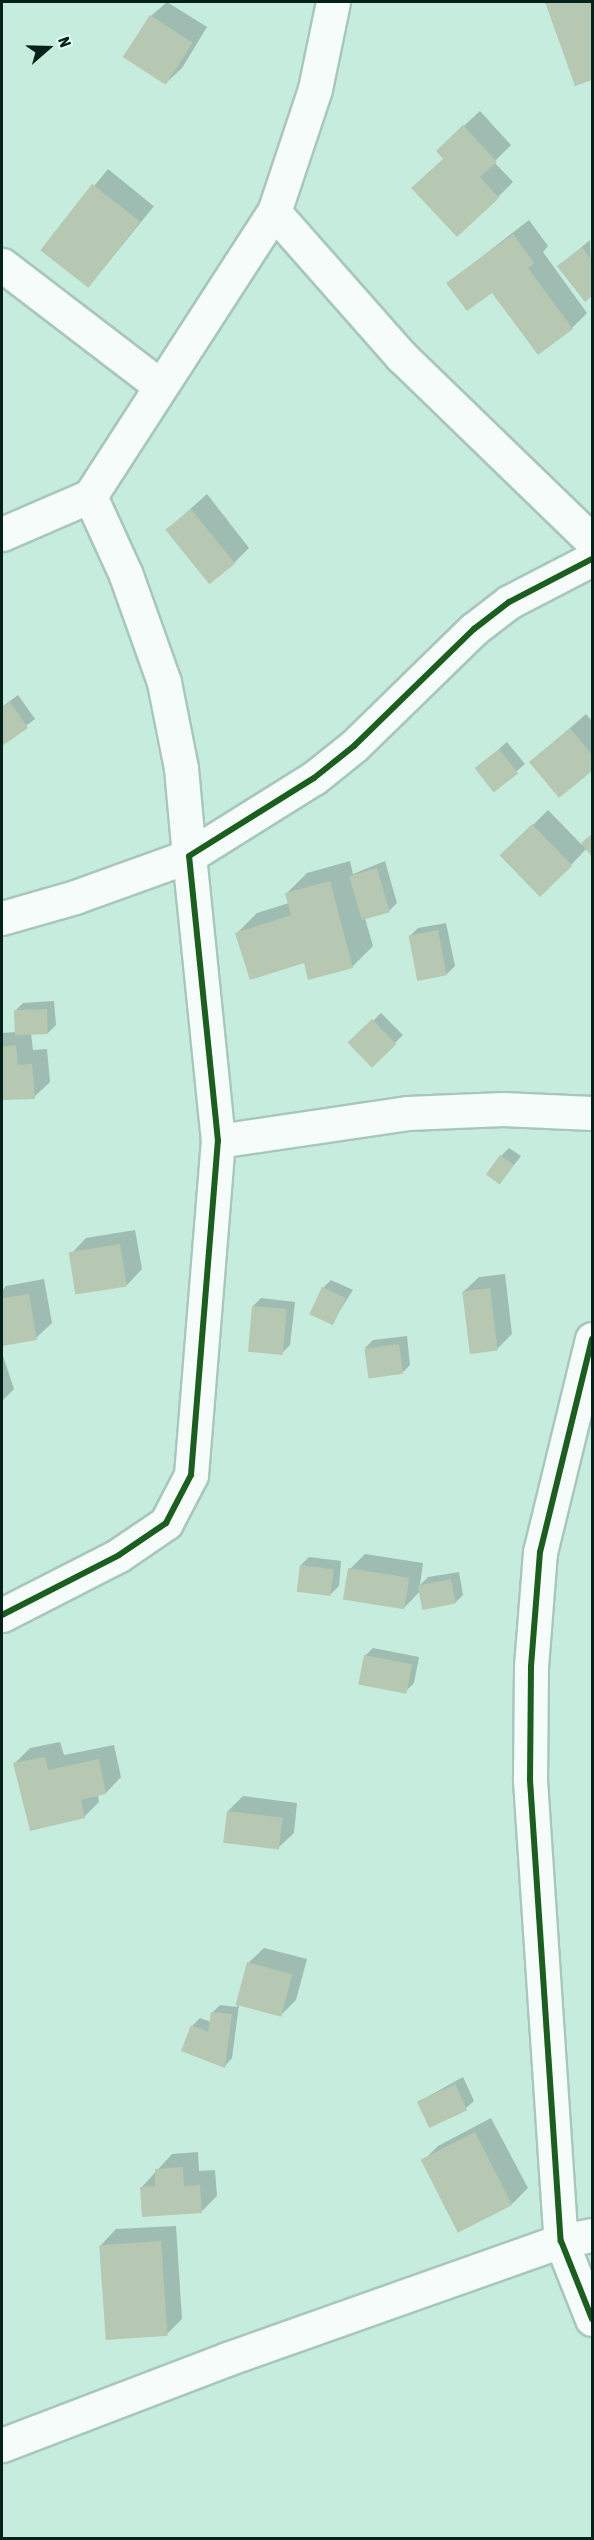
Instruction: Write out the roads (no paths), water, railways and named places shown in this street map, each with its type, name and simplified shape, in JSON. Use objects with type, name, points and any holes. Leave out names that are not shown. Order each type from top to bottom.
[{"type":"street","points":[[2,534],[90,496],[274,212],[315,89],[333,2]]},
{"type":"street","points":[[274,212],[401,356],[592,541]]},
{"type":"street","points":[[2,265],[160,386]]},
{"type":"street","points":[[2,1615],[119,1555],[166,1523],[191,1475],[218,1141],[181,768],[164,682],[126,575],[90,496]]},
{"type":"street","points":[[2,918],[75,897],[189,856],[314,778],[354,746],[474,629],[509,602],[592,559]]},
{"type":"street","points":[[218,1141],[407,1113],[503,1109],[592,1113]]},
{"type":"street","points":[[592,1339],[540,1552],[531,1667],[530,1780],[561,2241],[592,2319]]},
{"type":"street","points":[[2,2445],[227,2359],[561,2241],[592,2235]]}]
